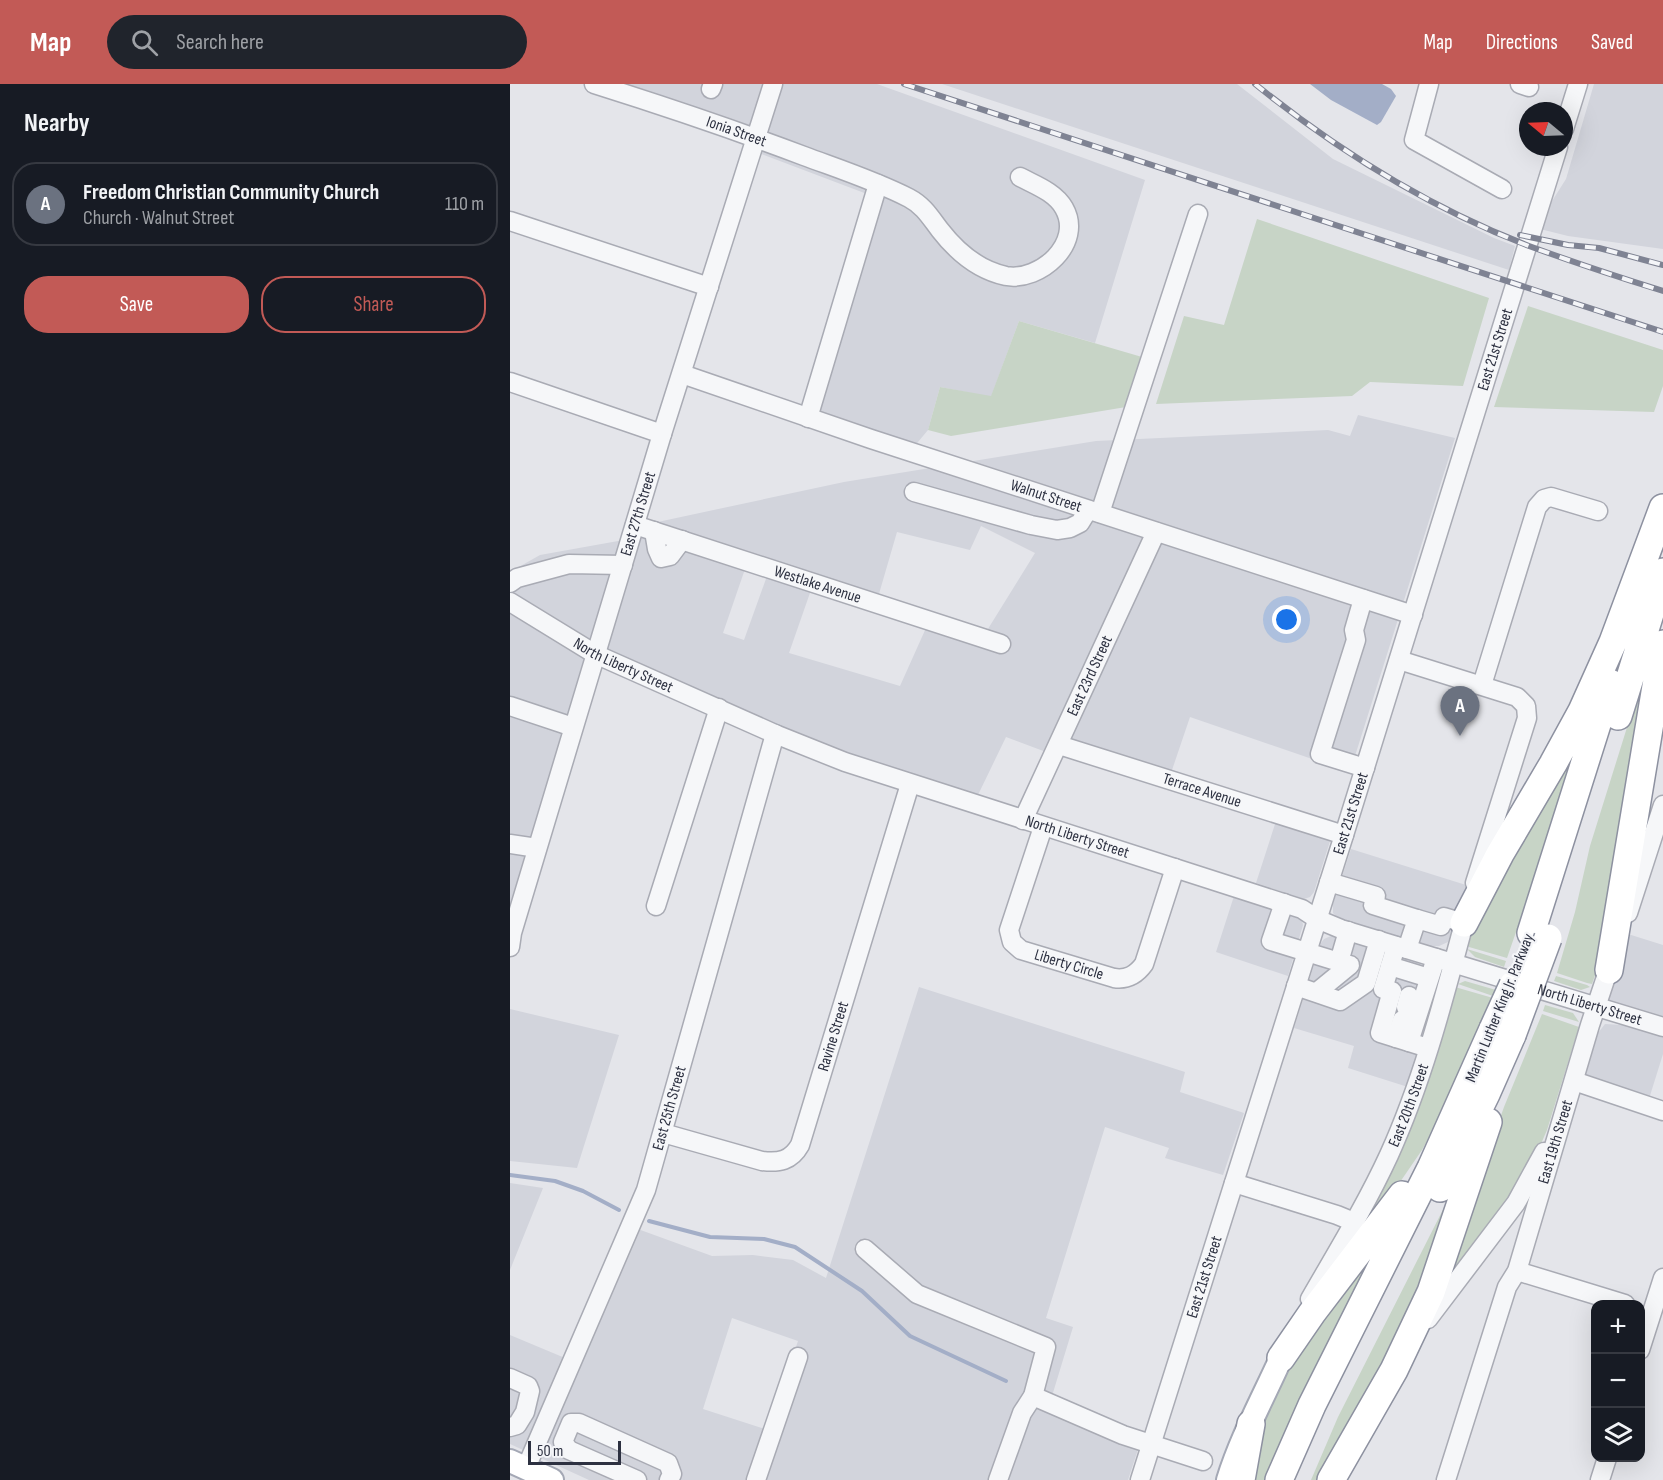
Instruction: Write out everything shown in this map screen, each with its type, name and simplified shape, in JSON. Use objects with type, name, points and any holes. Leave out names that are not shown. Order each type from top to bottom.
[{"type":"highway","points":[[1464,922],[1582,711],[1612,642],[1663,510]]},
{"type":"highway","name":"Martin Luther King Jr. Parkway","points":[[1539,935],[1663,510]]},
{"type":"highway","name":"Martin Luther King Jr. Parkway","points":[[1298,1480],[1325,1416],[1467,1135],[1539,935],[1663,572]]},
{"type":"highway","points":[[1609,970],[1663,644]]},
{"type":"highway","points":[[1331,1480],[1394,1370],[1431,1292],[1483,1141],[1503,1032]]},
{"type":"highway","name":"Martin Luther King Jr. Parkway","points":[[1279,1480],[1326,1376],[1503,1032]]},
{"type":"highway","points":[[1281,1358],[1312,1313],[1413,1180],[1431,1168]]},
{"type":"highway","points":[[1241,1480],[1251,1424]]},
{"type":"main road","name":"East 20th Street","points":[[1228,1480],[1243,1438],[1281,1358]]},
{"type":"main road","points":[[1346,1480],[1394,1370]]},
{"type":"street","name":"Ionia Street","points":[[594,84],[756,138],[878,184],[922,206],[949,241],[965,256],[984,269],[1008,276],[1037,271],[1062,249],[1069,235],[1069,225],[1064,208],[1053,196],[1020,177]]},
{"type":"street","name":"East 27th Street","points":[[510,947],[516,898],[537,848],[662,434],[773,84]]},
{"type":"street","points":[[1429,84],[1414,140],[1502,189]]},
{"type":"street","points":[[1572,102],[1578,84]]},
{"type":"street","name":"East 21st Street","points":[[1140,1480],[1555,156]]},
{"type":"street","points":[[808,418],[878,184]]},
{"type":"street","points":[[914,492],[1031,525],[1057,530],[1070,528],[1094,512],[1198,214]]},
{"type":"street","points":[[510,221],[709,287]]},
{"type":"street","name":"Walnut Street","points":[[682,374],[808,418],[1413,615]]},
{"type":"street","points":[[510,382],[662,434]]},
{"type":"street","points":[[1399,660],[1482,685],[1537,507],[1544,499],[1551,497],[1598,512]]},
{"type":"street","name":"Westlake Avenue","points":[[635,525],[1001,644]]},
{"type":"street","name":"East 23rd Street","points":[[1023,820],[1156,532]]},
{"type":"street","points":[[510,583],[517,578],[569,564],[623,564]]},
{"type":"street","points":[[1363,599],[1354,630],[1356,640],[1320,753],[1365,768]]},
{"type":"street","name":"North Liberty Street","points":[[510,602],[595,654],[775,734],[845,762],[1284,903],[1302,909],[1317,919],[1379,940],[1663,1028]]},
{"type":"street","name":"East 20th Street","points":[[1281,1358],[1306,1306],[1354,1222],[1394,1143],[1413,1094],[1454,964],[1482,859],[1527,718],[1526,706],[1517,697],[1482,685]]},
{"type":"street","points":[[510,706],[573,728]]},
{"type":"street","points":[[656,906],[719,708]]},
{"type":"street","name":"East 25th Street","points":[[533,1473],[646,1190],[775,734]]},
{"type":"street","name":"Terrace Avenue","points":[[1059,745],[1344,835]]},
{"type":"street","name":"Ravine Street","points":[[663,1133],[762,1161],[775,1163],[795,1154],[800,1145],[910,784]]},
{"type":"street","name":"East 19th Street","points":[[1446,1480],[1507,1287],[1517,1271],[1596,1006],[1663,804]]},
{"type":"street","name":"Liberty Circle","points":[[1043,826],[1009,930],[1012,942],[1021,950],[1114,978],[1134,976],[1144,964],[1175,868]]},
{"type":"street","points":[[510,844],[537,848]]},
{"type":"street","points":[[1329,882],[1376,896],[1373,905],[1379,940],[1390,966],[1383,989],[1406,1003],[1441,1006]]},
{"type":"street","points":[[1284,903],[1271,941],[1307,952],[1346,976],[1366,983],[1379,940]]},
{"type":"street","points":[[1373,905],[1441,926],[1443,917],[1464,922]]},
{"type":"street","points":[[1296,986],[1340,1001],[1346,976],[1379,940],[1417,919]]},
{"type":"street","points":[[1428,1048],[1380,1033],[1430,978],[1436,958]]},
{"type":"street","points":[[1390,966],[1430,978]]},
{"type":"street","points":[[1346,976],[1369,972]]},
{"type":"street","points":[[1403,1040],[1406,1003]]},
{"type":"street","points":[[1403,1040],[1406,1003]]},
{"type":"street","points":[[1394,1370],[1429,1317],[1523,1191],[1544,1151],[1574,1081],[1663,1111]]},
{"type":"street","points":[[1234,1183],[1354,1222]]},
{"type":"street","points":[[865,1249],[917,1294],[1046,1347],[1033,1396],[1022,1413],[998,1480]]},
{"type":"street","points":[[1517,1271],[1609,1300]]},
{"type":"street","points":[[1645,1337],[1663,1278]]},
{"type":"street","points":[[756,1480],[798,1357]]},
{"type":"street","points":[[510,1378],[528,1386],[530,1391],[525,1412],[518,1425],[510,1427]]},
{"type":"street","points":[[1033,1396],[1151,1445],[1203,1461]]},
{"type":"street","points":[[637,1480],[569,1450],[563,1442],[571,1423],[579,1423],[669,1472]]},
{"type":"street","points":[[1600,1480],[1606,1462]]},
{"type":"shaded area","points":[[610,84],[877,84],[1145,180],[1095,343],[1019,321],[991,397],[940,387],[928,430],[908,454],[798,420],[867,194],[759,153],[765,134]]},
{"type":"shaded area","points":[[942,84],[1237,84],[1333,159],[1494,238],[1515,246],[1509,270]]},
{"type":"shaded area","points":[[1594,84],[1663,84],[1663,249],[1568,236],[1540,229],[1547,209],[1566,179]]},
{"type":"shaded area","points":[[1358,415],[1455,438],[1350,772],[1190,717],[1171,773],[1070,741],[1062,758],[1006,737],[977,797],[824,746],[606,649],[510,590],[510,572],[540,555],[646,536],[653,523],[844,482],[1096,441],[1328,430],[1350,436]],"holes":[[[981,526],[1035,553],[978,645],[926,628],[900,686],[789,653],[811,590],[874,611],[897,532],[970,550]],[[745,569],[767,576],[744,640],[723,633]]]},
{"type":"shaded area","points":[[510,614],[584,658],[510,909]]},
{"type":"shaded area","points":[[1276,821],[1331,838],[1314,892],[1310,897],[1304,899],[1256,883]]},
{"type":"shaded area","points":[[1351,849],[1466,885],[1448,942],[1439,946],[1428,946],[1336,916],[1333,913],[1333,904]]},
{"type":"shaded area","points":[[1234,896],[1302,920],[1303,925],[1288,976],[1216,952]]},
{"type":"shaded area","points":[[1628,934],[1663,945],[1663,1018],[1608,1000]]},
{"type":"shaded area","points":[[1331,936],[1413,960],[1438,975],[1440,982],[1408,1087],[1348,1068],[1354,1046],[1294,1028],[1321,943]]},
{"type":"shaded area","points":[[919,987],[1185,1072],[1180,1092],[1244,1113],[1223,1175],[1165,1158],[1169,1148],[1105,1127],[1046,1318],[1073,1327],[1052,1396],[1142,1437],[1128,1480],[589,1480],[510,1444],[510,1335],[565,1358],[624,1224],[712,1256],[753,1255],[793,1260],[826,1278]],"holes":[[[732,1318],[798,1341],[768,1430],[703,1409]]]},
{"type":"shaded area","points":[[510,1009],[619,1035],[577,1168],[510,1161]]},
{"type":"shaded area","points":[[1605,1024],[1622,1025],[1663,1036],[1663,1054],[1648,1102],[1583,1080],[1598,1033]]},
{"type":"shaded area","points":[[510,1183],[543,1188],[510,1270]]},
{"type":"green space","points":[[1257,219],[1489,298],[1463,386],[1370,382],[1352,396],[1156,404],[1184,316],[1224,325]]},
{"type":"green space","points":[[1528,306],[1663,350],[1663,386],[1654,412],[1494,407]]},
{"type":"green space","points":[[1019,321],[1142,357],[1126,407],[951,436],[928,430],[940,387],[991,396]]},
{"type":"green space","points":[[1663,612],[1603,952],[1592,984],[1557,973],[1575,912],[1590,846]]},
{"type":"green space","points":[[1582,728],[1507,958],[1469,947],[1467,945],[1477,915]]},
{"type":"green space","points":[[1467,949],[1506,961],[1504,967],[1475,957]]},
{"type":"green space","points":[[1556,976],[1590,987],[1581,990],[1554,981]]},
{"type":"green space","points":[[1465,981],[1496,990],[1493,996],[1458,984]]},
{"type":"green space","points":[[1455,987],[1493,998],[1443,1112],[1422,1150],[1374,1220],[1356,1225]]},
{"type":"green space","points":[[1545,1005],[1573,1013],[1579,1022],[1543,1011]]},
{"type":"green space","points":[[1542,1014],[1579,1027],[1547,1130],[1527,1173],[1437,1296],[1504,1107]]},
{"type":"green space","points":[[1461,1174],[1439,1253],[1325,1480],[1311,1480],[1338,1417]]},
{"type":"green space","points":[[1379,1240],[1299,1400],[1264,1480],[1249,1480],[1257,1440],[1274,1387]]},
{"type":"water","points":[[1310,84],[1382,84],[1391,89],[1396,96],[1377,125],[1331,100]]},
{"type":"waterway","points":[[510,1175],[555,1181],[583,1191],[619,1210]]},
{"type":"waterway","points":[[649,1221],[710,1237],[764,1239],[795,1247],[862,1291],[910,1336],[1006,1381]]},
{"type":"railway","points":[[904,84],[1663,332]]},
{"type":"railway","points":[[1255,84],[1318,132],[1386,176],[1456,214],[1529,246],[1663,291]]},
{"type":"railway","points":[[1520,235],[1568,245],[1599,248],[1663,265]]},
{"type":"place","name":"Freedom Christian Community Church","points":[[1460,736]]}]
